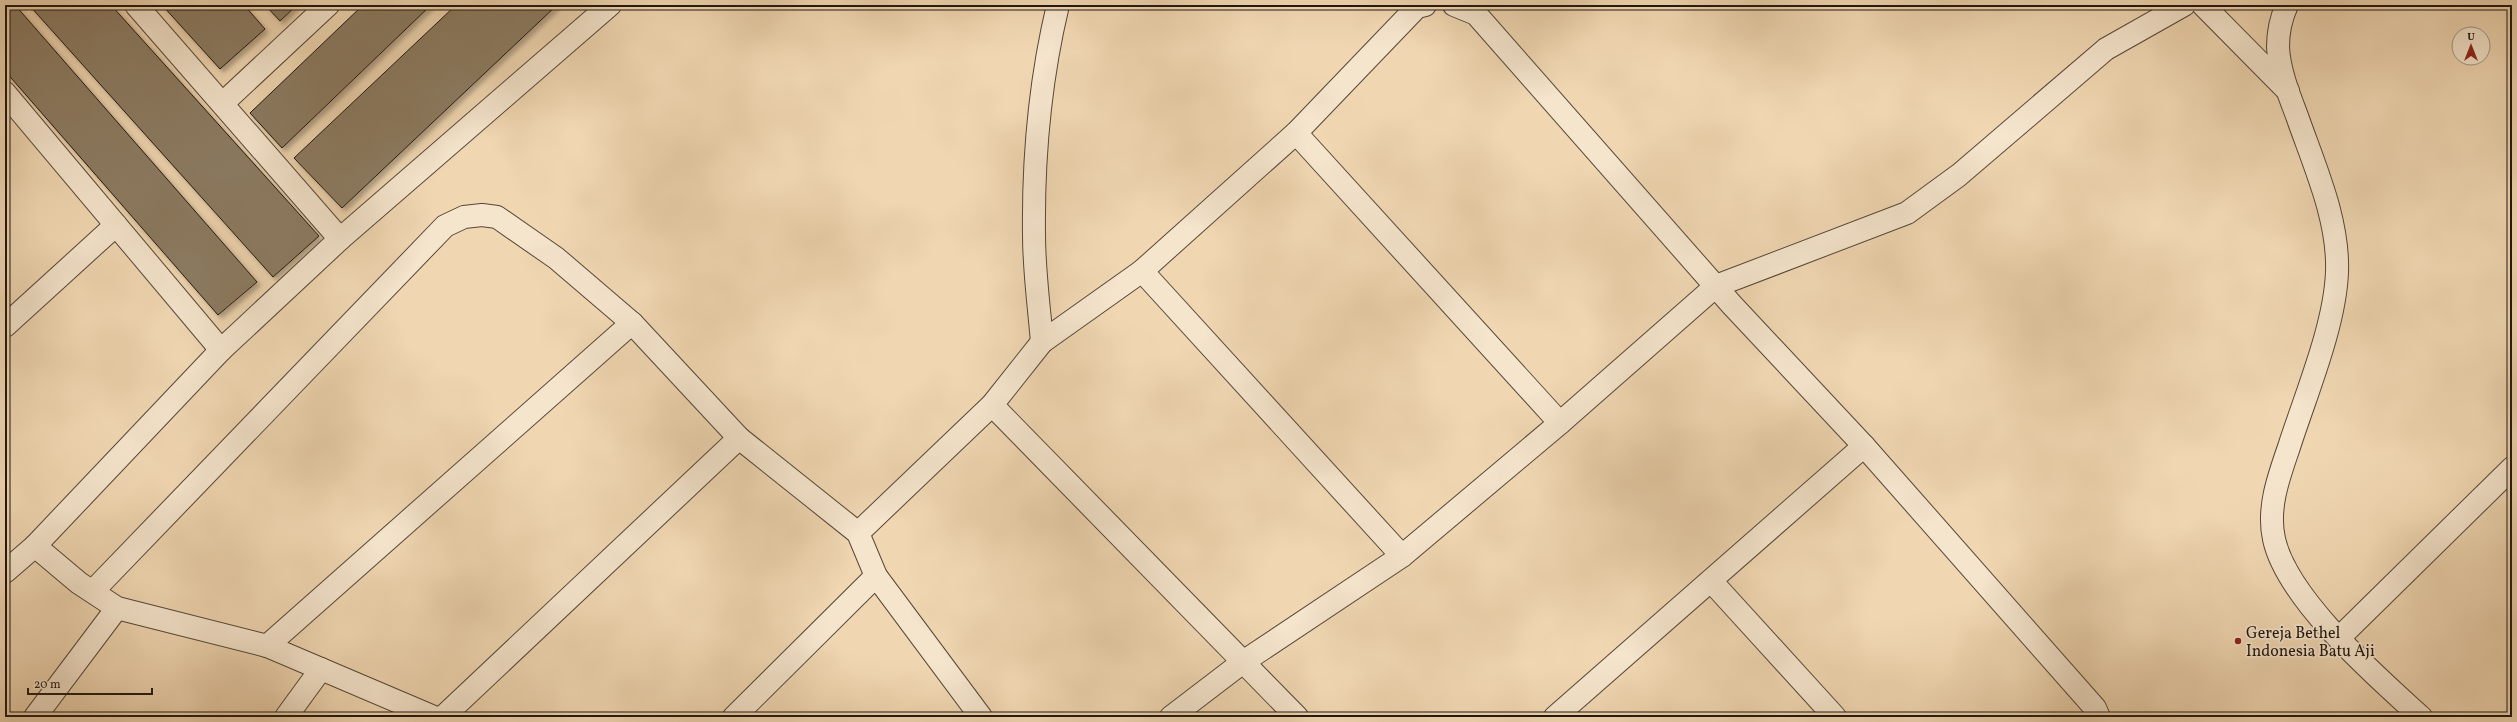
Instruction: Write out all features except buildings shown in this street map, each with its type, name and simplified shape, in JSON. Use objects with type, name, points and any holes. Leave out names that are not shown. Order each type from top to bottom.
[{"type":"street","points":[[136,5],[340,239]]},
{"type":"street","points":[[222,102],[328,5]]},
{"type":"street","points":[[5,572],[39,549],[221,350],[340,239],[610,5]]},
{"type":"street","points":[[1042,342],[1034,236],[1036,142],[1047,49],[1058,5]]},
{"type":"street","points":[[858,533],[992,405],[1042,342],[1142,271],[1296,133],[1417,7],[1425,5]]},
{"type":"street","points":[[1454,5],[1476,14],[1716,286],[1864,446],[2095,708],[2099,717]]},
{"type":"street","points":[[1171,717],[1244,662],[1402,556],[1560,423],[1716,286],[1907,213],[1959,175],[2106,49],[2184,5]]},
{"type":"street","points":[[2203,5],[2288,91]]},
{"type":"street","points":[[2287,5],[2281,19],[2278,48],[2288,91],[2325,197],[2335,237],[2337,271],[2334,308],[2277,484],[2272,506],[2273,539],[2284,569],[2302,596],[2364,665],[2420,717]]},
{"type":"street","points":[[9,106],[116,225],[221,350]]},
{"type":"street","points":[[1296,133],[1560,423]]},
{"type":"street","points":[[86,587],[445,226],[464,217],[482,215],[497,217],[556,258],[632,323],[739,438],[858,533],[876,576],[981,717]]},
{"type":"street","points":[[5,326],[116,225]]},
{"type":"street","points":[[1142,271],[1402,556]]},
{"type":"street","points":[[267,646],[632,323]]},
{"type":"street","points":[[992,405],[1297,717]]},
{"type":"street","points":[[444,717],[739,438]]},
{"type":"street","points":[[1558,716],[1712,582],[1864,446]]},
{"type":"street","points":[[2339,638],[2512,468]]},
{"type":"street","points":[[39,549],[86,587],[117,608],[267,646],[434,717]]},
{"type":"street","points":[[734,717],[876,576]]},
{"type":"street","points":[[1712,582],[1835,717]]},
{"type":"street","points":[[35,717],[117,608]]},
{"type":"street","points":[[286,717],[321,669]]},
{"type":"place","name":"Gereja Bethel Indonesia Batu Aji","points":[[2238,641]]}]
